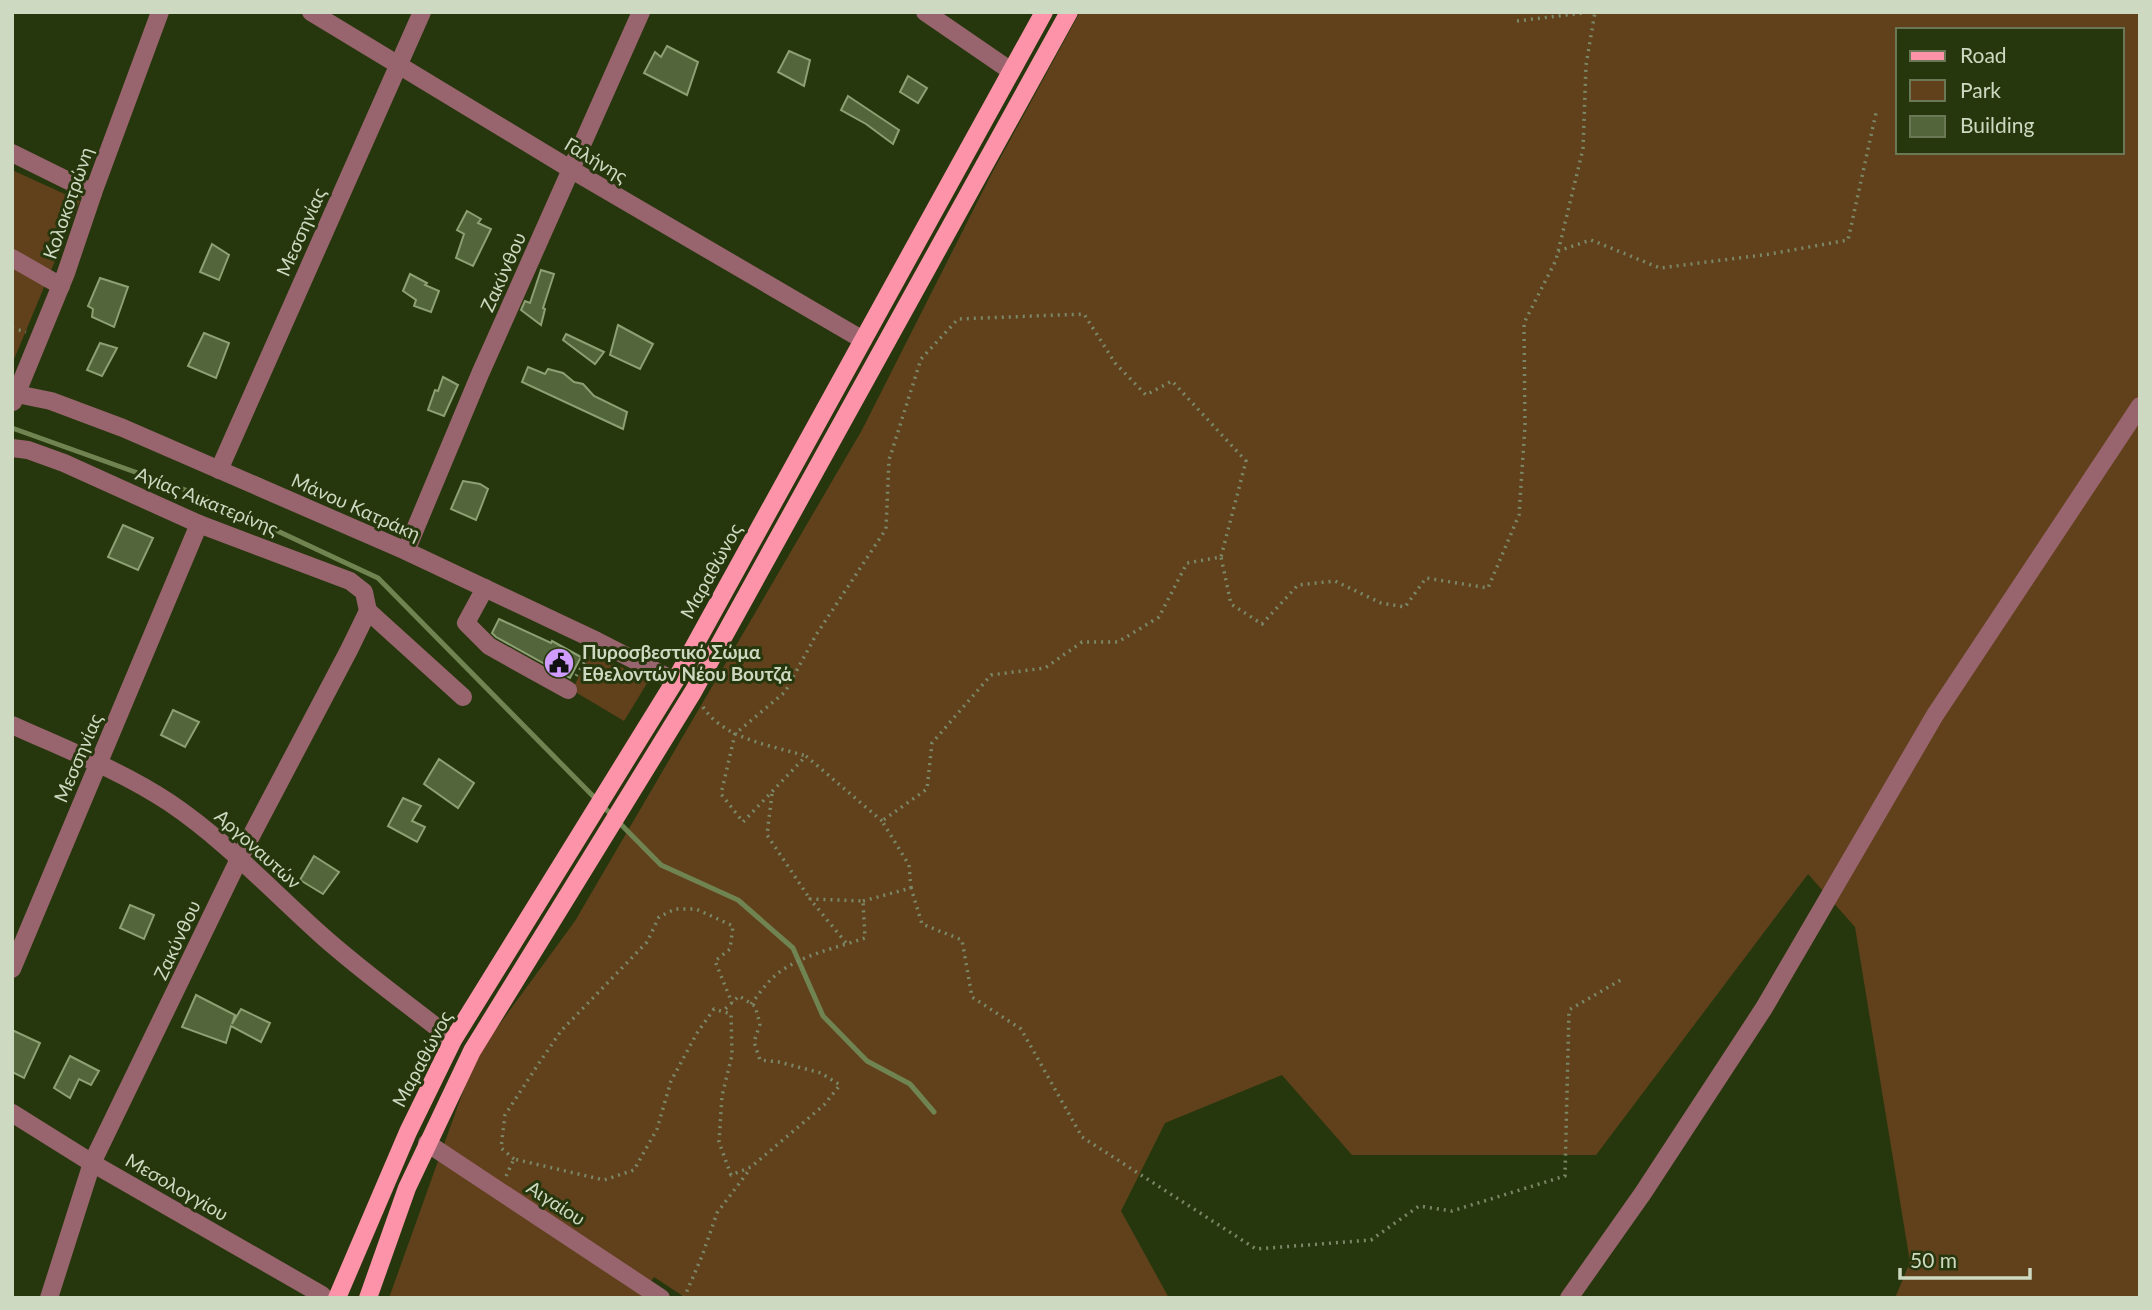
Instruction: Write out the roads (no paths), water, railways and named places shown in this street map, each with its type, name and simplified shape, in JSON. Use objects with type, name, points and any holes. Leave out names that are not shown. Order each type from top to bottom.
[{"type":"main road","name":"Μαραθώνος","points":[[330,1296],[453,1040],[675,681],[1044,12]]},
{"type":"main road","name":"Μαραθώνος","points":[[368,1298],[407,1188],[472,1051],[693,692],[1069,12]]},
{"type":"street","name":"Κολοκοτρώνη","points":[[14,397],[61,286],[160,12]]},
{"type":"street","name":"Γαλήνης","points":[[311,12],[572,170],[863,340]]},
{"type":"street","name":"Μεσσηνίας","points":[[219,470],[422,12]]},
{"type":"street","name":"Ζακύνθου","points":[[406,551],[480,374],[641,12]]},
{"type":"street","points":[[925,12],[1012,71]]},
{"type":"street","points":[[12,153],[93,193]]},
{"type":"street","points":[[12,258],[61,286]]},
{"type":"street","name":"Μάνου Κατράκη","points":[[14,397],[51,401],[111,423],[485,587],[675,681]]},
{"type":"street","points":[[1569,1298],[1643,1193],[1764,1008],[1936,715],[2140,406]]},
{"type":"street","name":"Αγίας Αικατερίνης","points":[[12,448],[28,450],[64,463],[199,524],[351,581],[364,592],[368,611],[463,697]]},
{"type":"street","name":"Μεσσηνίας","points":[[12,969],[199,524]]},
{"type":"street","points":[[485,587],[466,623],[489,646],[568,690]]},
{"type":"street","name":"Ζακύνθου","points":[[49,1298],[92,1163],[240,857],[368,611]]},
{"type":"street","name":"Αργοναυτών","points":[[12,725],[98,763],[168,802],[240,857],[321,935],[453,1040]]},
{"type":"street","name":"Μεσολογγίου","points":[[12,1113],[92,1163],[330,1296]]},
{"type":"street","name":"Αιγαίου","points":[[427,1143],[661,1298]]},
{"type":"waterway","points":[[12,428],[205,497],[378,578],[661,865],[738,900],[793,948],[823,1016],[867,1061],[910,1084],[934,1112]]},
{"type":"place","name":"Πυροσβεστικό Σώμα Εθελοντών Νέου Βουτζά","points":[[559,663]]}]
